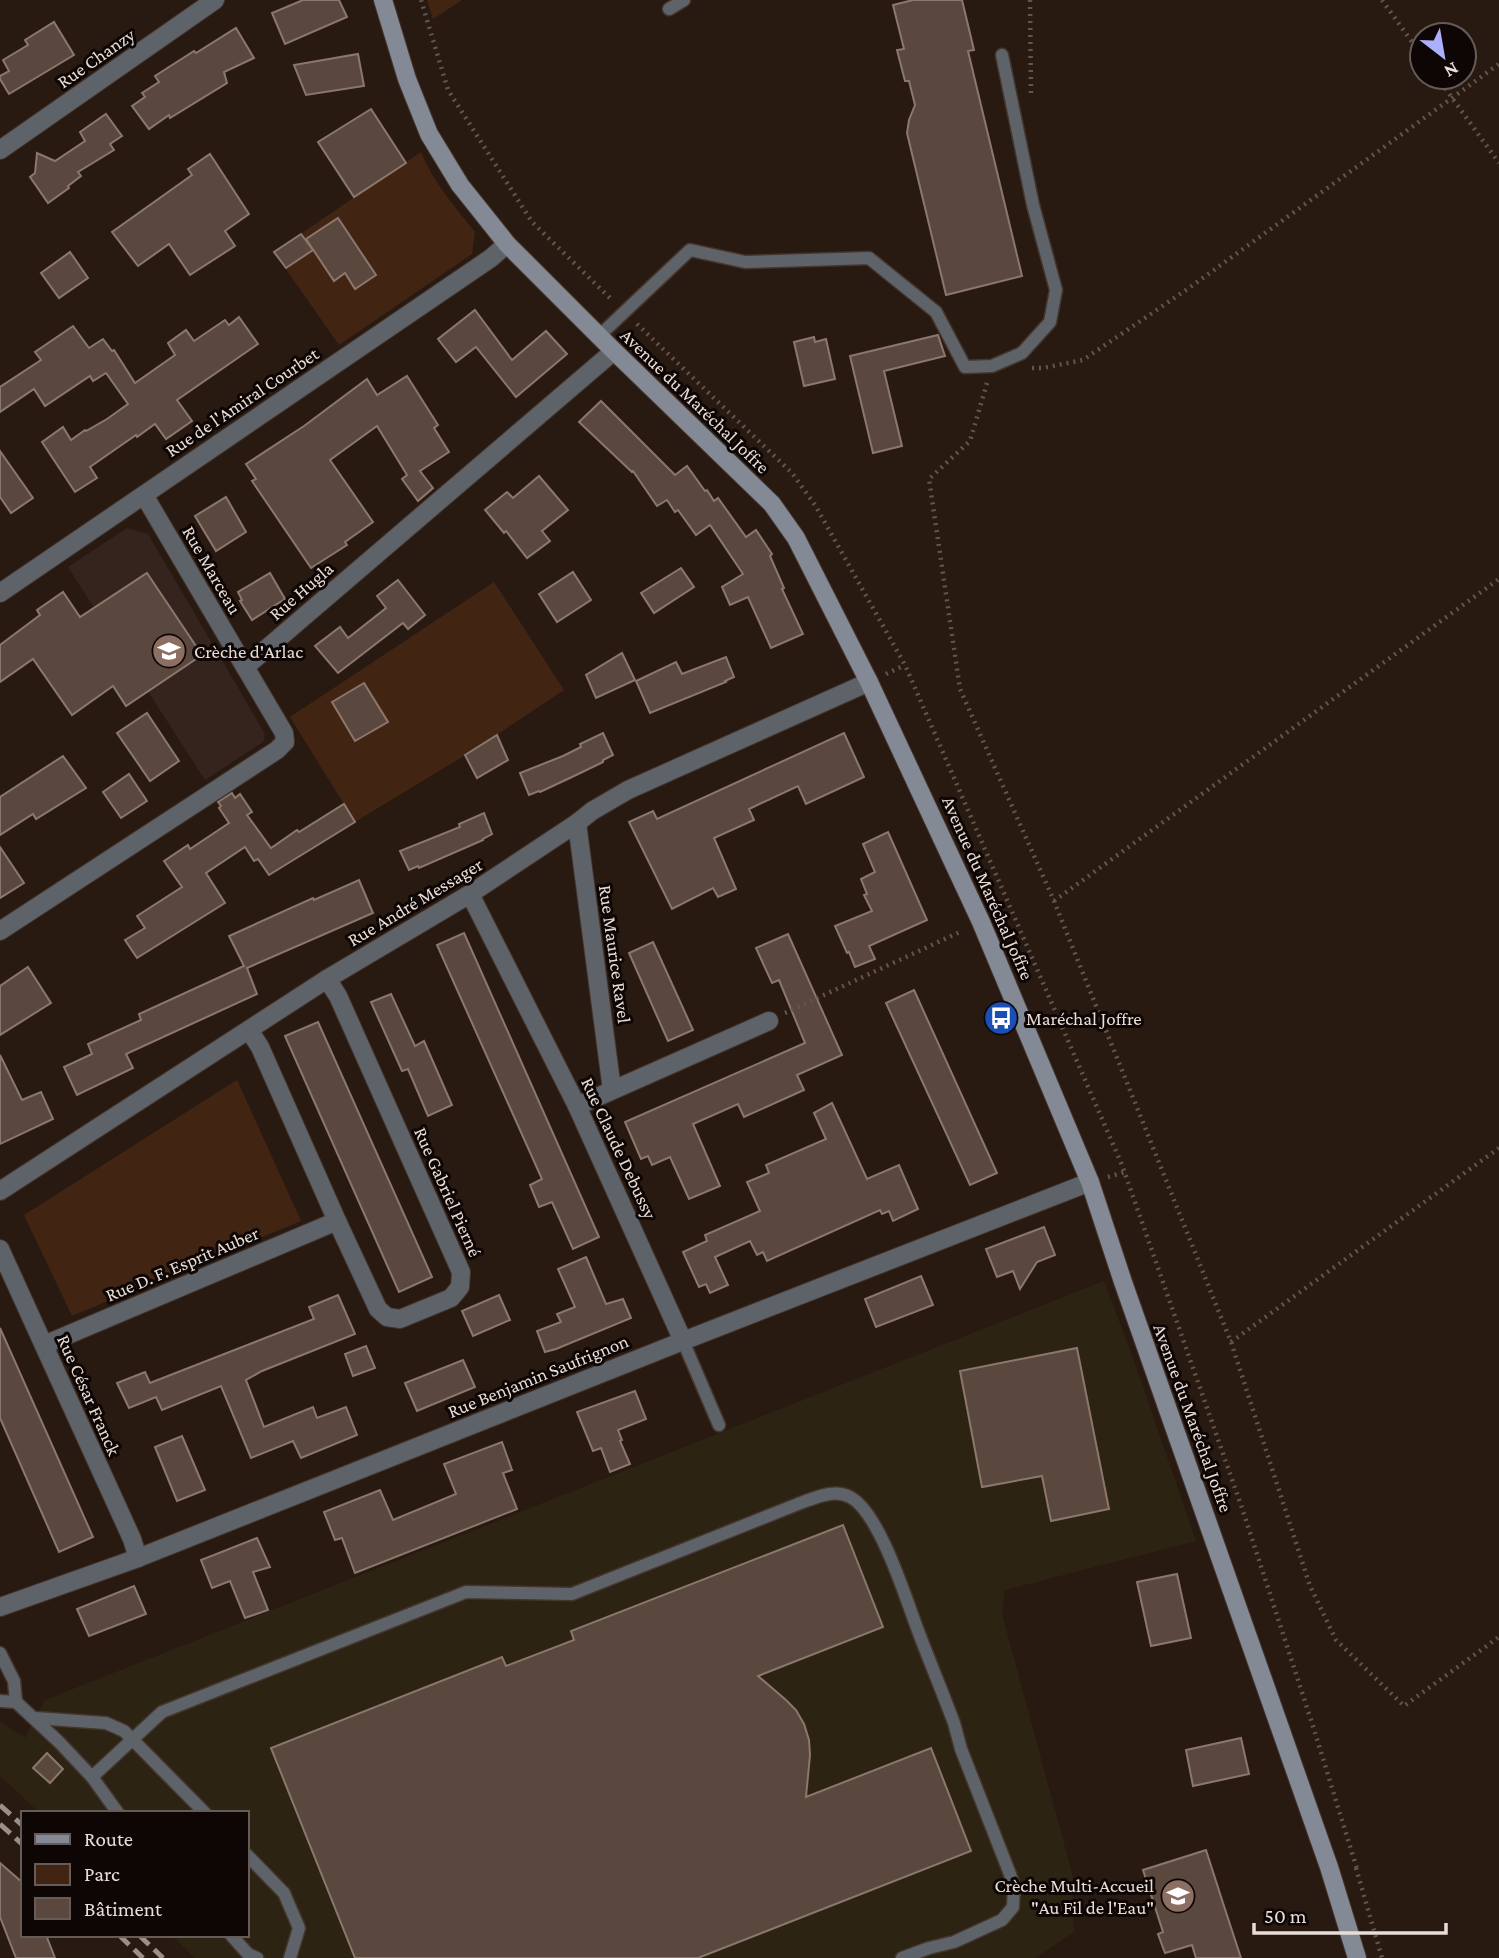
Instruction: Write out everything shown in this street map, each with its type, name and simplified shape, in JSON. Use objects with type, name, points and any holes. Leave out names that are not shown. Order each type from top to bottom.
[{"type":"street","name":"Rue Chanzy","points":[[0,150],[215,0]]},
{"type":"street","name":"Avenue du Maréchal Joffre","points":[[383,0],[407,79],[429,134],[460,185],[507,244],[772,504],[796,538],[869,682],[981,922],[1090,1182],[1329,1867],[1357,1958]]},
{"type":"street","name":"Rue de l'Amiral Courbet","points":[[0,593],[491,258],[507,244]]},
{"type":"street","name":"Rue Hugla","points":[[245,667],[614,351]]},
{"type":"street","name":"Rue Marceau","points":[[144,495],[245,667]]},
{"type":"street","points":[[0,931],[277,750],[285,742],[284,733],[245,667]]},
{"type":"street","name":"Rue André Messager","points":[[0,1191],[327,979],[470,894],[592,811],[628,790],[869,682]]},
{"type":"street","name":"Rue Maurice Ravel","points":[[577,823],[612,1090]]},
{"type":"street","name":"Rue Claude Debussy","points":[[470,894],[577,1106],[683,1341]]},
{"type":"street","name":"Rue Gabriel Pierné","points":[[249,1030],[260,1047],[378,1309],[387,1317],[400,1319],[451,1298],[460,1287],[461,1272],[338,996],[327,979]]},
{"type":"street","points":[[577,1106],[769,1021]]},
{"type":"street","name":"Rue Benjamin Saufrignon","points":[[0,1607],[138,1558],[1090,1182]]},
{"type":"street","name":"Rue D. F. Esprit Auber","points":[[44,1345],[337,1221]]},
{"type":"street","name":"Rue César Franck","points":[[0,1249],[132,1539],[138,1558]]},
{"type":"lane","points":[[670,9],[684,0]]},
{"type":"lane","points":[[599,336],[690,250],[745,262],[869,258],[936,312],[965,367],[992,366],[1022,353],[1050,322],[1056,290],[1033,205],[1002,55]]},
{"type":"lane","name":"Rue Claude Debussy","points":[[683,1341],[719,1425]]},
{"type":"lane","points":[[92,1777],[162,1712],[466,1592],[572,1594],[803,1502],[834,1493],[846,1495],[858,1502],[868,1515],[886,1548],[1014,1886],[1013,1907],[1002,1920],[954,1942],[902,1958]]},
{"type":"lane","points":[[0,1653],[15,1681],[16,1702]]},
{"type":"lane","points":[[0,1701],[16,1702],[35,1718],[92,1777],[117,1811]]},
{"type":"lane","points":[[35,1718],[106,1723],[124,1731],[203,1811]]},
{"type":"lane","points":[[248,1856],[284,1893],[299,1928],[290,1958]]},
{"type":"lane","points":[[233,1937],[248,1954],[257,1958]]},
{"type":"path","points":[[1382,0],[1408,36]]},
{"type":"path","points":[[1030,368],[1083,360],[1189,288],[1499,64]]},
{"type":"path","points":[[1447,91],[1499,163]]},
{"type":"path","points":[[992,366],[970,441],[929,479],[960,689],[1054,901],[1231,1342],[1310,1586],[1336,1640],[1404,1706],[1499,1637]]},
{"type":"path","points":[[1054,901],[1499,579]]},
{"type":"path","points":[[769,1021],[981,922]]},
{"type":"path","points":[[1231,1342],[1499,1148]]},
{"type":"shaded area","name":"Crèche d'Arlac","points":[[127,528],[148,534],[265,734],[263,742],[205,780],[68,567]]},
{"type":"shaded area","points":[[1104,1281],[1196,1541],[1005,1590],[1002,1614],[1072,1873],[1074,1932],[1035,1958],[195,1958],[173,1937],[248,1937],[248,1811],[38,1811],[0,1776],[0,1721],[25,1738],[45,1700]]},
{"type":"green space","points":[[427,0],[462,0],[433,19]]},
{"type":"green space","points":[[421,152],[438,184],[475,232],[472,254],[339,345],[274,252]]},
{"type":"green space","points":[[494,582],[564,690],[480,746],[355,822],[290,717]]},
{"type":"green space","points":[[237,1080],[301,1221],[72,1316],[24,1215]]},
{"type":"building","points":[[303,0],[339,0],[347,17],[285,44],[272,13]]},
{"type":"building","points":[[913,0],[962,0],[974,50],[968,51],[1022,276],[946,295],[907,133],[915,105],[897,50],[904,49],[893,5]]},
{"type":"building","points":[[54,22],[74,55],[9,94],[0,79],[0,76],[9,71],[3,60],[28,45],[25,40]]},
{"type":"building","points":[[236,28],[254,58],[224,72],[227,83],[149,129],[132,106],[145,97],[142,93],[159,82],[155,76]]},
{"type":"building","points":[[358,54],[364,86],[306,95],[294,65]]},
{"type":"building","points":[[371,109],[406,163],[354,197],[318,142]]},
{"type":"building","points":[[106,114],[122,136],[110,144],[114,150],[78,172],[81,176],[48,203],[30,177],[35,173],[37,153],[55,161],[85,141],[80,132]]},
{"type":"building","points":[[210,154],[249,214],[225,231],[235,246],[190,275],[169,244],[138,266],[112,232],[192,175],[188,169]]},
{"type":"building","points":[[338,218],[376,275],[355,289],[345,273],[334,281],[306,239]]},
{"type":"building","points":[[301,234],[313,250],[286,268],[274,252]]},
{"type":"building","points":[[70,252],[88,278],[59,298],[41,273]]},
{"type":"building","points":[[475,310],[512,360],[546,331],[567,354],[516,397],[476,347],[456,362],[438,339]]},
{"type":"building","points":[[239,317],[258,344],[177,400],[192,421],[166,439],[155,424],[137,437],[136,435],[90,467],[97,478],[75,492],[42,442],[63,427],[71,440],[128,404],[106,373],[93,381],[90,376],[45,406],[34,389],[0,412],[0,387],[41,360],[35,352],[73,326],[89,348],[103,339],[112,351],[114,350],[135,383],[175,355],[168,343],[186,330],[194,341],[225,320],[229,325]]},
{"type":"building","points":[[938,335],[945,356],[884,371],[902,446],[873,453],[850,356]]},
{"type":"building","points":[[814,337],[815,342],[826,339],[835,379],[804,386],[794,342]]},
{"type":"building","points":[[407,376],[438,425],[434,428],[449,452],[420,471],[433,488],[418,501],[402,479],[407,475],[377,426],[330,460],[373,522],[345,542],[347,545],[311,568],[252,481],[256,479],[246,464],[304,426],[367,379],[377,395]]},
{"type":"building","points":[[601,401],[675,475],[687,466],[714,501],[718,498],[746,537],[756,530],[772,554],[770,556],[784,588],[782,589],[803,634],[771,648],[748,597],[730,605],[722,587],[743,574],[710,525],[696,535],[667,500],[657,506],[633,471],[579,422]]},
{"type":"building","points":[[0,451],[33,498],[11,513],[0,497]]},
{"type":"building","points":[[539,476],[568,510],[542,531],[550,541],[527,558],[485,510],[507,492],[513,498]]},
{"type":"building","points":[[226,497],[246,532],[216,551],[195,516]]},
{"type":"building","points":[[681,568],[694,587],[654,613],[641,593]]},
{"type":"building","points":[[573,572],[591,600],[557,622],[539,594]]},
{"type":"building","points":[[147,573],[202,655],[126,706],[113,686],[72,715],[33,659],[0,682],[0,645],[40,615],[37,610],[63,592],[80,617]]},
{"type":"building","points":[[270,573],[285,599],[252,620],[240,601],[242,600],[238,592]]},
{"type":"building","points":[[398,580],[425,615],[408,629],[403,623],[338,673],[315,646],[340,627],[348,638],[386,608],[377,596]]},
{"type":"building","points":[[622,653],[635,680],[596,698],[586,675]]},
{"type":"building","points":[[726,657],[734,677],[650,713],[636,681],[676,662],[682,674]]},
{"type":"building","points":[[364,683],[388,722],[355,741],[332,702]]},
{"type":"building","points":[[147,713],[179,761],[150,781],[117,733]]},
{"type":"building","points":[[603,733],[613,755],[572,777],[529,795],[520,773],[563,756]]},
{"type":"building","points":[[844,733],[864,777],[806,804],[798,786],[749,809],[754,820],[714,838],[736,889],[718,897],[713,888],[672,909],[629,822],[653,811],[657,819]]},
{"type":"building","points":[[497,735],[508,760],[477,778],[465,755]]},
{"type":"building","points":[[63,756],[86,788],[36,819],[33,814],[0,835],[0,797]]},
{"type":"building","points":[[129,774],[147,801],[121,818],[103,792]]},
{"type":"building","points":[[232,793],[235,798],[240,794],[252,812],[247,815],[271,848],[344,804],[355,822],[269,875],[258,859],[254,861],[245,847],[206,873],[225,903],[137,958],[125,940],[145,928],[137,916],[182,887],[164,861],[188,845],[190,849],[229,823],[218,802]]},
{"type":"building","points":[[484,813],[492,834],[419,868],[418,866],[409,870],[400,851],[460,827],[459,824]]},
{"type":"building","points":[[888,832],[927,920],[869,946],[875,959],[855,967],[835,926],[872,911],[864,895],[867,894],[861,879],[875,872],[863,844]]},
{"type":"building","points":[[0,847],[24,883],[0,898]]},
{"type":"building","points":[[359,880],[373,913],[247,968],[257,994],[126,1054],[133,1068],[77,1095],[64,1067],[92,1054],[88,1044],[141,1020],[139,1014],[244,966],[229,936]]},
{"type":"building","points":[[464,933],[599,1237],[573,1249],[552,1202],[539,1207],[530,1185],[542,1179],[437,945]]},
{"type":"building","points":[[788,934],[842,1055],[797,1075],[804,1090],[744,1117],[738,1104],[693,1124],[720,1186],[689,1199],[670,1157],[652,1165],[648,1156],[641,1159],[625,1122],[805,1043],[779,980],[772,983],[756,948]]},
{"type":"building","points":[[653,942],[693,1030],[668,1041],[629,953]]},
{"type":"building","points":[[28,967],[51,1003],[0,1035],[0,986]]},
{"type":"building","points":[[914,990],[997,1173],[970,1185],[886,1003]]},
{"type":"building","points":[[391,994],[415,1046],[424,1041],[452,1105],[428,1116],[408,1069],[402,1071],[371,1002]]},
{"type":"building","points":[[318,1022],[432,1277],[399,1292],[285,1036]]},
{"type":"building","points":[[0,1055],[22,1100],[41,1092],[53,1119],[0,1144]]},
{"type":"building","points":[[832,1103],[867,1179],[899,1165],[918,1209],[893,1221],[889,1211],[882,1214],[880,1210],[767,1261],[763,1252],[757,1255],[750,1241],[715,1257],[728,1285],[710,1293],[706,1284],[699,1287],[683,1252],[707,1241],[705,1235],[760,1211],[747,1182],[769,1173],[766,1165],[826,1139],[814,1113]]},
{"type":"building","points":[[1044,1227],[1055,1255],[1037,1262],[1020,1289],[1013,1271],[997,1277],[986,1249]]},
{"type":"building","points":[[586,1257],[606,1304],[623,1299],[631,1318],[545,1352],[537,1331],[561,1322],[557,1314],[575,1307],[558,1269]]},
{"type":"building","points":[[921,1276],[933,1305],[876,1327],[865,1299]]},
{"type":"building","points":[[338,1295],[355,1334],[246,1380],[264,1427],[313,1407],[317,1418],[346,1407],[357,1435],[301,1458],[293,1441],[251,1458],[221,1386],[162,1410],[156,1397],[129,1408],[117,1383],[145,1372],[150,1383],[314,1319],[309,1307]]},
{"type":"building","points":[[499,1295],[510,1320],[473,1336],[462,1311]]},
{"type":"building","points":[[0,1328],[93,1537],[59,1552],[0,1418]]},
{"type":"building","points":[[366,1346],[375,1368],[353,1376],[345,1354]]},
{"type":"building","points":[[1077,1348],[1109,1509],[1051,1521],[1042,1476],[982,1487],[960,1371]]},
{"type":"building","points":[[463,1360],[475,1387],[417,1411],[405,1383]]},
{"type":"building","points":[[635,1391],[646,1419],[618,1430],[630,1464],[610,1472],[601,1448],[593,1451],[577,1412]]},
{"type":"building","points":[[182,1436],[205,1490],[177,1501],[155,1447]]},
{"type":"building","points":[[502,1442],[512,1470],[503,1473],[517,1509],[355,1573],[342,1538],[335,1540],[324,1512],[380,1490],[393,1520],[456,1494],[444,1464]]},
{"type":"building","points":[[843,1525],[883,1627],[758,1676],[796,1710],[804,1724],[810,1755],[806,1797],[931,1748],[971,1851],[698,1958],[355,1958],[271,1748],[502,1657],[506,1666],[574,1640],[571,1631]]},
{"type":"building","points":[[257,1538],[270,1567],[253,1572],[268,1610],[245,1618],[230,1581],[212,1588],[201,1560]]},
{"type":"building","points":[[1177,1574],[1191,1638],[1151,1646],[1137,1582]]},
{"type":"building","points":[[134,1586],[146,1614],[89,1636],[77,1609]]},
{"type":"building","points":[[1241,1738],[1249,1774],[1193,1786],[1186,1750]]},
{"type":"building","points":[[47,1753],[63,1769],[50,1783],[33,1768]]},
{"type":"building","points":[[1206,1850],[1241,1958],[1196,1958],[1192,1945],[1165,1953],[1158,1934],[1163,1932],[1143,1870]]},
{"type":"building","points":[[0,1863],[21,1881],[21,1937],[47,1937],[55,1958],[16,1958],[0,1917]]},
{"type":"railway","points":[[0,1805],[21,1824]]},
{"type":"railway","points":[[0,1824],[21,1843]]},
{"type":"railway","points":[[121,1937],[143,1958]]},
{"type":"railway","points":[[141,1937],[163,1958]]},
{"type":"place","name":"Crèche d'Arlac","points":[[169,651]]},
{"type":"place","name":"Maréchal Joffre","points":[[1001,1018]]},
{"type":"place","name":"Crèche Multi-Accueil \"Au Fil de l'Eau\"","points":[[1178,1896]]}]
